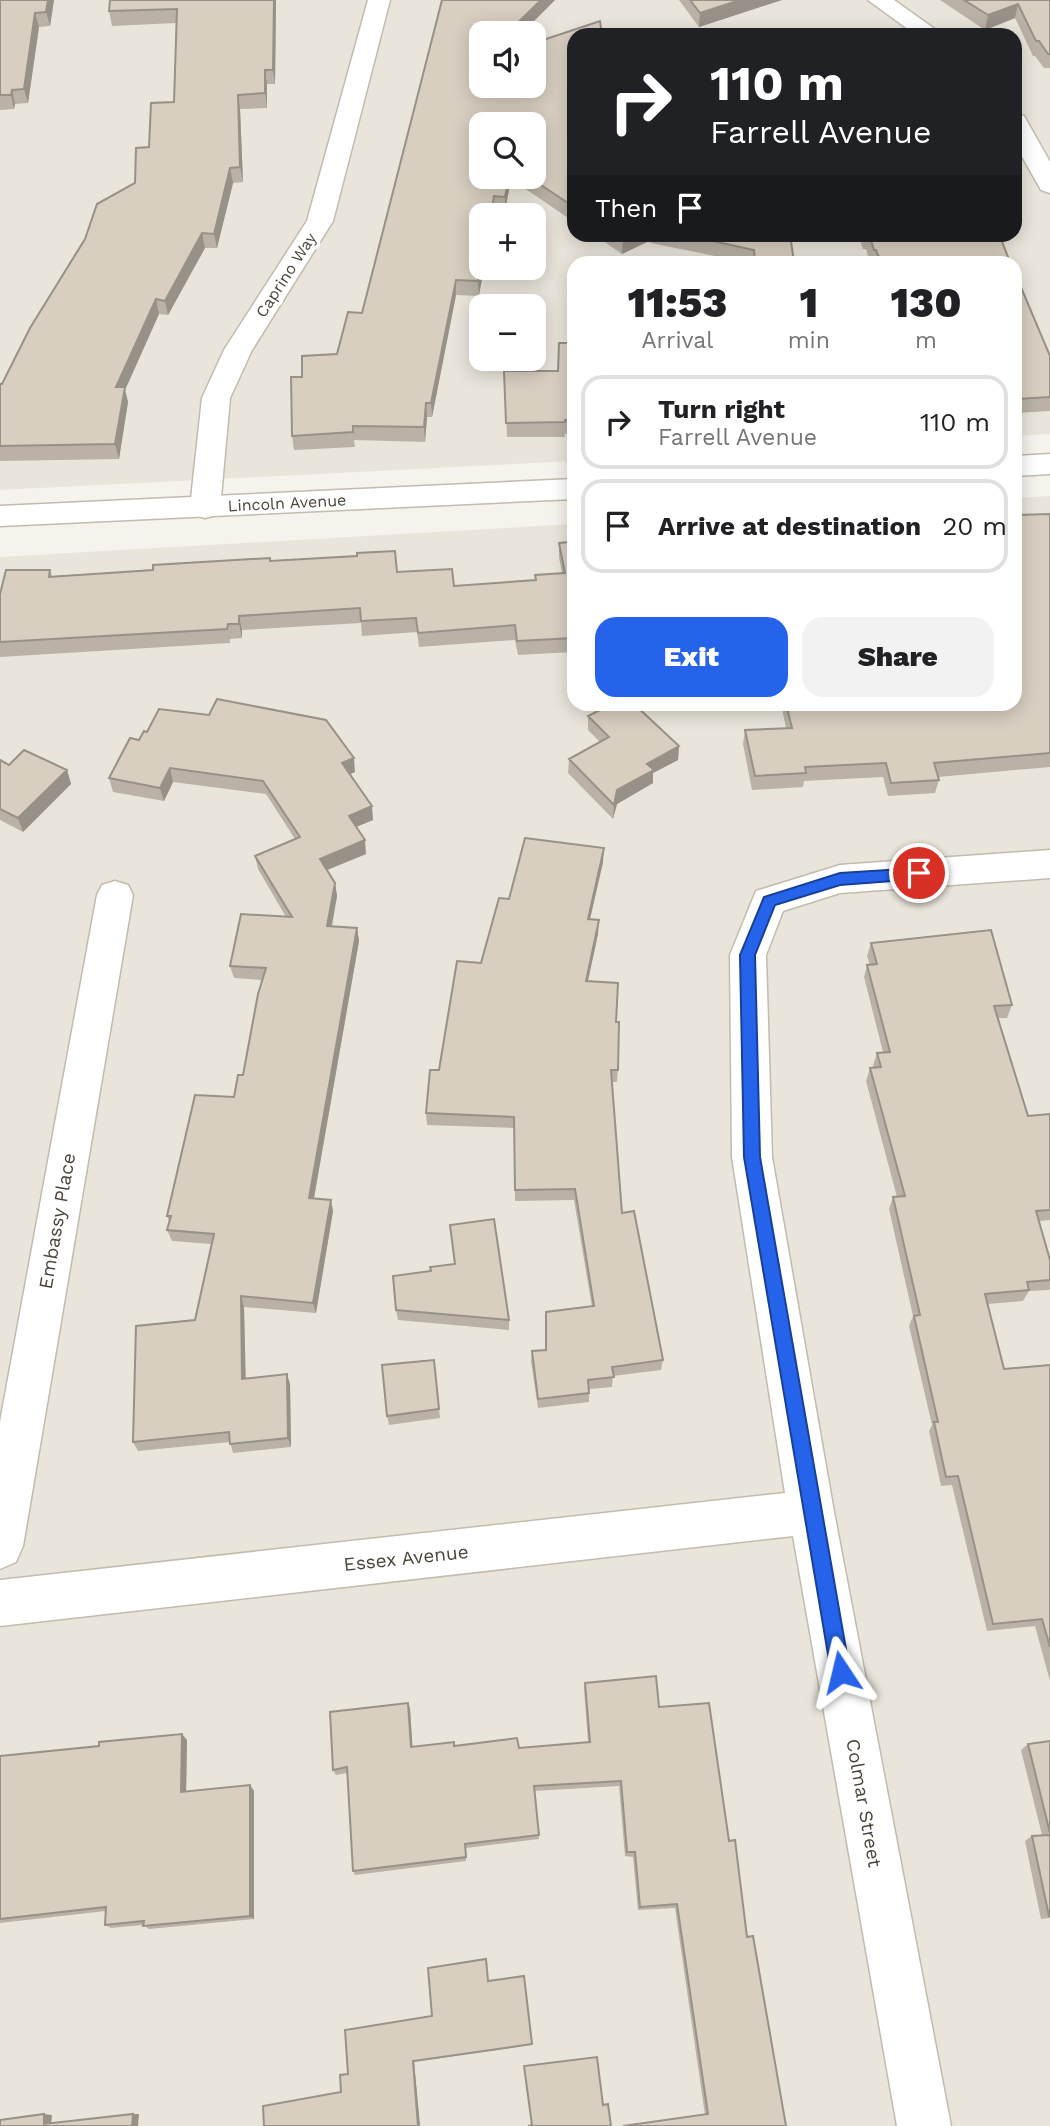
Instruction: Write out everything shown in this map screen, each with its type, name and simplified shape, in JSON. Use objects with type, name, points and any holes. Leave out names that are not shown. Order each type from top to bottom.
[{"type":"street","name":"Caprino Way","points":[[205,508],[216,398],[238,350],[320,222],[379,0]]},
{"type":"street","points":[[879,0],[921,28]]},
{"type":"street","points":[[1022,133],[1050,185]]},
{"type":"street","points":[[1022,466],[1050,464]]},
{"type":"street","name":"Lincoln Avenue","points":[[0,516],[567,489]]},
{"type":"street","name":"Colmar Street","points":[[923,2126],[811,1512],[752,1157],[748,955],[769,901],[840,879],[1050,864]]},
{"type":"street","name":"Embassy Place","points":[[0,1546],[115,895]]},
{"type":"street","name":"Essex Avenue","points":[[0,1604],[811,1512]]},
{"type":"shaded area","points":[[0,0],[1050,0],[1050,434],[1022,436],[1022,256],[567,256],[567,461],[0,490]]},
{"type":"shaded area","points":[[1050,496],[1050,2126],[0,2126],[0,557],[567,524],[567,711],[1022,711],[1022,498]]},
{"type":"building","points":[[0,0],[48,0],[46,12],[35,13],[24,89],[12,90],[11,95],[0,95]]},
{"type":"building","points":[[110,0],[274,0],[273,70],[265,70],[265,93],[238,95],[240,167],[230,168],[214,234],[202,233],[165,301],[156,299],[116,387],[125,387],[115,444],[0,446],[0,384],[30,328],[85,239],[97,204],[135,183],[136,148],[149,147],[151,103],[174,102],[177,9],[109,11]]},
{"type":"building","points":[[442,0],[541,0],[519,21],[469,21],[469,98],[546,98],[546,39],[567,32],[567,202],[546,188],[546,112],[469,112],[469,189],[507,189],[505,197],[494,196],[493,203],[469,203],[469,280],[478,281],[456,280],[431,403],[426,403],[424,427],[353,426],[353,432],[292,436],[291,377],[302,377],[302,356],[337,354],[348,312],[362,313]]},
{"type":"building","points":[[690,0],[740,0],[700,13]]},
{"type":"building","points":[[964,0],[1050,0],[1050,54],[1036,41],[1018,4],[988,15]]},
{"type":"building","points":[[600,21],[601,28],[579,28]]},
{"type":"building","points":[[718,242],[791,242],[793,256],[754,256],[754,250]]},
{"type":"building","points":[[872,242],[1002,242],[1008,256],[878,256]]},
{"type":"building","points":[[1022,290],[1050,356],[1050,397],[1022,399]]},
{"type":"building","points":[[559,343],[567,343],[565,422],[506,423],[504,371],[558,371]]},
{"type":"building","points":[[1050,514],[1050,753],[934,763],[939,780],[891,783],[886,763],[805,767],[806,773],[755,776],[745,730],[792,728],[788,711],[1022,711],[1022,515]]},
{"type":"building","points":[[567,542],[567,638],[517,641],[515,625],[418,633],[416,618],[361,621],[360,608],[239,616],[239,624],[228,624],[227,629],[0,642],[0,594],[6,570],[50,570],[49,577],[153,570],[153,565],[357,556],[357,553],[395,551],[397,572],[452,569],[454,586],[536,580],[535,575],[565,573],[559,543]]},
{"type":"building","points":[[217,699],[326,720],[354,758],[342,763],[372,806],[349,816],[365,840],[320,859],[335,883],[327,926],[357,928],[309,1198],[331,1200],[313,1303],[241,1296],[242,1379],[287,1374],[288,1438],[230,1444],[229,1432],[133,1442],[136,1326],[195,1320],[214,1234],[167,1230],[171,1216],[167,1216],[195,1095],[234,1097],[238,1075],[243,1075],[258,994],[266,968],[230,966],[241,914],[292,917],[255,856],[300,837],[263,781],[170,768],[160,788],[109,778],[130,738],[139,740],[144,731],[147,732],[159,709],[209,715]]},
{"type":"building","points":[[598,711],[642,711],[679,746],[647,764],[654,770],[617,790],[614,805],[569,759],[609,737],[588,716]]},
{"type":"building","points":[[24,750],[67,770],[18,818],[0,809],[0,760],[9,765]]},
{"type":"building","points":[[525,838],[604,848],[588,919],[599,920],[586,981],[618,983],[618,1070],[611,1070],[622,1213],[634,1211],[663,1360],[612,1367],[614,1377],[588,1380],[589,1393],[538,1399],[532,1351],[546,1350],[546,1312],[594,1306],[575,1189],[515,1190],[514,1117],[426,1113],[430,1070],[439,1070],[457,961],[481,963],[499,898],[509,899]]},
{"type":"building","points":[[991,930],[1012,1005],[994,1006],[1028,1116],[1050,1114],[1050,1210],[1036,1211],[1050,1260],[1050,1280],[1027,1282],[1029,1290],[985,1294],[1004,1369],[1050,1365],[1050,1647],[1042,1619],[993,1624],[958,1476],[946,1477],[934,1422],[938,1422],[914,1316],[920,1315],[893,1197],[905,1196],[870,1068],[881,1067],[877,1053],[890,1052],[867,965],[877,964],[871,943]]},
{"type":"building","points":[[494,1219],[509,1320],[396,1310],[393,1276],[431,1271],[430,1267],[455,1264],[450,1225]]},
{"type":"building","points":[[434,1360],[439,1409],[387,1416],[382,1365]]},
{"type":"building","points":[[656,1676],[659,1707],[709,1703],[729,1841],[735,1840],[747,1937],[753,1936],[786,2126],[623,2126],[708,2114],[677,1904],[640,1907],[635,1852],[627,1852],[621,1781],[534,1786],[539,1835],[465,1844],[466,1857],[353,1871],[347,1767],[333,1770],[330,1712],[408,1703],[411,1747],[454,1742],[454,1746],[517,1738],[519,1748],[590,1742],[585,1683]]},
{"type":"building","points":[[182,1734],[181,1792],[250,1785],[250,1916],[143,1926],[144,1921],[105,1925],[106,1907],[0,1919],[0,1756]]},
{"type":"building","points":[[1050,1741],[1050,1833],[1028,1744]]},
{"type":"building","points":[[1050,1835],[1050,1915],[1049,1916],[1032,1836]]},
{"type":"building","points":[[486,1959],[488,1981],[524,1976],[532,2044],[413,2061],[418,2126],[264,2126],[263,2106],[341,2092],[340,2075],[348,2074],[345,2030],[432,2016],[428,1968]]},
{"type":"building","points":[[597,2057],[603,2105],[608,2104],[611,2126],[528,2126],[532,2125],[524,2066]]},
{"type":"building","points":[[44,2114],[44,2124],[133,2114],[132,2126],[0,2126],[0,2120]]},
{"type":"route","points":[[841,1672],[811,1512],[752,1157],[748,955],[769,901],[840,879],[919,873]]}]
